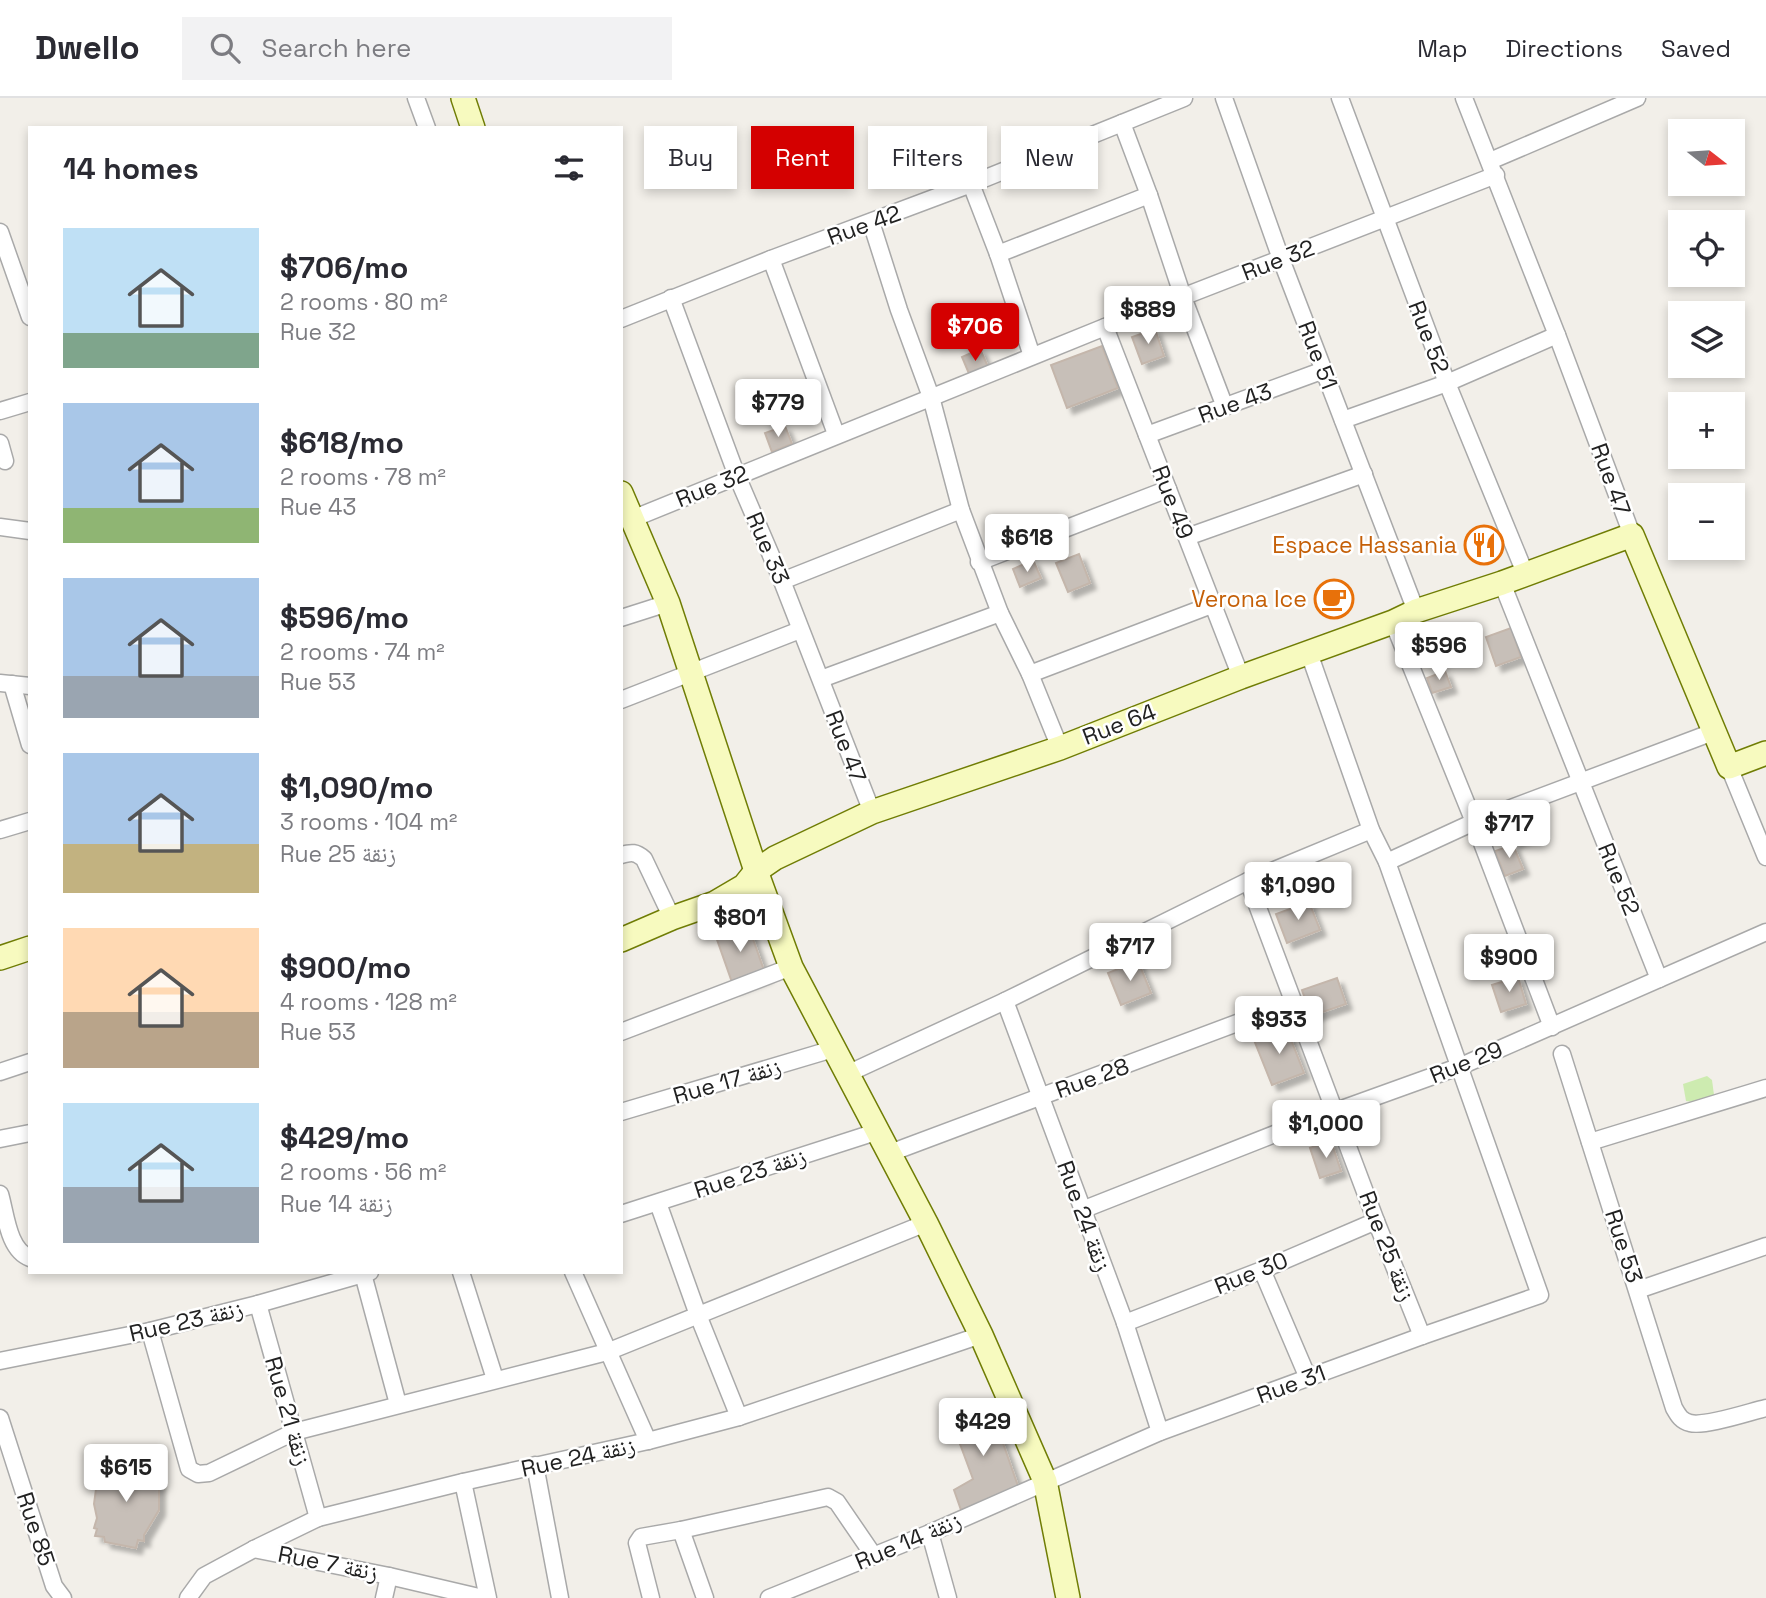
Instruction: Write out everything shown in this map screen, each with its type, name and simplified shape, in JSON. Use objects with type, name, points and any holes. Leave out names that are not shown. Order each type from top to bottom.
[{"type":"street","points":[[415,98],[426,126]]},
{"type":"street","points":[[463,98],[472,126]]},
{"type":"street","name":"Rue 42","points":[[987,178],[1184,98]]},
{"type":"street","name":"Rue 51","points":[[1224,98],[1281,259],[1416,611]]},
{"type":"street","name":"Rue 52","points":[[1340,98],[1447,383],[1525,573]]},
{"type":"street","name":"Rue 47","points":[[1464,98],[1632,535],[1766,857]]},
{"type":"street","name":"Rue 32","points":[[632,519],[836,434],[1384,219],[1637,98]]},
{"type":"street","points":[[1122,123],[1225,407]]},
{"type":"street","name":"Rue 42","points":[[623,318],[958,189]]},
{"type":"street","points":[[973,189],[1032,356]]},
{"type":"street","points":[[998,254],[1149,195]]},
{"type":"street","points":[[872,222],[899,310],[931,397],[961,510],[979,562],[1060,748]]},
{"type":"street","points":[[0,232],[28,311]]},
{"type":"street","points":[[771,259],[836,434]]},
{"type":"street","name":"Rue 33","points":[[671,299],[737,476],[821,679]]},
{"type":"street","name":"Rue 49","points":[[1105,327],[1241,677]]},
{"type":"street","points":[[1343,420],[1447,383],[1557,335]]},
{"type":"street","name":"Rue 43","points":[[1147,435],[1324,370]]},
{"type":"street","points":[[0,411],[28,403]]},
{"type":"street","points":[[0,443],[5,461]]},
{"type":"street","points":[[1187,537],[1364,474]]},
{"type":"street","points":[[979,562],[1168,489]]},
{"type":"street","points":[[623,498],[668,603],[756,871],[791,967],[926,1223],[981,1335],[1045,1481],[1068,1598]]},
{"type":"street","points":[[782,581],[961,510]]},
{"type":"street","points":[[0,527],[28,531]]},
{"type":"street","name":"Rue 64","points":[[623,939],[671,918],[715,903],[744,887],[756,871],[794,847],[872,812],[1060,748],[1416,611],[1503,583],[1632,535]]},
{"type":"street","name":"Rue 52","points":[[1503,583],[1659,979]]},
{"type":"street","points":[[623,617],[668,603]]},
{"type":"street","points":[[1030,674],[1214,604]]},
{"type":"street","points":[[821,679],[1000,613]]},
{"type":"street","points":[[1393,622],[1474,822],[1552,1027]]},
{"type":"street","points":[[623,699],[800,630]]},
{"type":"street","points":[[1309,653],[1371,830],[1387,862],[1461,1066]]},
{"type":"street","name":"Rue 47","points":[[821,679],[872,812]]},
{"type":"street","points":[[28,686],[6,683],[28,740]]},
{"type":"street","points":[[1387,862],[1474,822],[1713,732]]},
{"type":"street","points":[[1729,766],[1766,753]]},
{"type":"street","points":[[0,830],[28,822]]},
{"type":"street","points":[[847,1074],[1005,1001],[1248,881],[1371,830]]},
{"type":"street","points":[[623,854],[631,852],[644,859],[671,918]]},
{"type":"street","name":"Rue 25 زنقة","points":[[1248,881],[1422,1336]]},
{"type":"street","name":"Rue 29","points":[[1082,1210],[1300,1124],[1461,1066],[1766,932]]},
{"type":"street","points":[[0,958],[28,949]]},
{"type":"street","points":[[623,1031],[791,967]]},
{"type":"street","name":"Rue 24 زنقة","points":[[1005,1001],[1125,1323],[1160,1432]]},
{"type":"street","name":"Rue 28","points":[[890,1153],[1293,1002]]},
{"type":"street","name":"Rue 17 زنقة","points":[[623,1111],[833,1049]]},
{"type":"street","name":"Rue 53","points":[[1562,1054],[1674,1408],[1680,1418],[1688,1423],[1699,1424],[1766,1408]]},
{"type":"street","points":[[0,1072],[28,1063]]},
{"type":"street","name":"Rue 31","points":[[1045,1481],[1160,1432],[1540,1295],[1461,1066]]},
{"type":"street","points":[[1590,1142],[1766,1088]]},
{"type":"street","name":"Rue 23 زنقة","points":[[623,1213],[879,1132]]},
{"type":"street","points":[[0,1139],[28,1133]]},
{"type":"street","points":[[0,1194],[15,1246],[22,1255],[28,1257]]},
{"type":"street","points":[[658,1203],[698,1315],[739,1417]]},
{"type":"street","name":"Rue 30","points":[[1125,1323],[1262,1270],[1376,1221]]},
{"type":"street","points":[[150,1331],[190,1469],[198,1474],[209,1473],[293,1432],[607,1352],[926,1223]]},
{"type":"street","points":[[1638,1290],[1766,1247]]},
{"type":"street","points":[[1262,1270],[1308,1378]]},
{"type":"street","name":"Rue 23 زنقة","points":[[0,1361],[150,1331],[363,1274]]},
{"type":"street","points":[[367,1274],[398,1404]]},
{"type":"street","points":[[462,1274],[495,1379]]},
{"type":"street","points":[[574,1274],[648,1441]]},
{"type":"street","name":"Rue 21 زنقة","points":[[258,1304],[318,1518]]},
{"type":"street","name":"Rue 24 زنقة","points":[[188,1598],[204,1576],[318,1518],[535,1465],[648,1441],[739,1417],[981,1335]]},
{"type":"street","name":"Rue 85","points":[[0,1418],[54,1586],[63,1598]]},
{"type":"street","points":[[535,1465],[560,1598]]},
{"type":"street","name":"Rue 14 زنقة","points":[[769,1598],[930,1533],[1045,1481]]},
{"type":"street","points":[[463,1482],[486,1598]]},
{"type":"street","points":[[651,1598],[637,1543],[641,1537],[828,1497],[837,1502],[874,1556]]},
{"type":"street","points":[[681,1530],[705,1598]]},
{"type":"street","points":[[930,1533],[948,1598]]},
{"type":"street","name":"Rue 7 زنقة","points":[[254,1549],[486,1598]]},
{"type":"street","points":[[384,1598],[389,1576]]},
{"type":"green space","points":[[1707,1076],[1712,1080],[1714,1095],[1692,1102],[1686,1101],[1683,1084]]},
{"type":"building","points":[[1155,329],[1164,356],[1142,364],[1132,337]]},
{"type":"building","points":[[1102,346],[1118,388],[1067,408],[1051,365]]},
{"type":"building","points":[[980,349],[989,369],[970,376],[962,357]]},
{"type":"building","points":[[785,426],[792,444],[772,452],[765,433]]},
{"type":"building","points":[[1014,520],[1022,538],[995,550],[987,532]]},
{"type":"building","points":[[1079,554],[1090,583],[1068,592],[1056,563]]},
{"type":"building","points":[[1033,560],[1041,578],[1020,587],[1013,569]]},
{"type":"building","points":[[1511,628],[1521,657],[1496,666],[1486,637]]},
{"type":"building","points":[[1445,671],[1451,687],[1432,693],[1427,678]]},
{"type":"building","points":[[1529,818],[1535,834],[1514,842],[1508,826]]},
{"type":"building","points":[[1513,845],[1523,869],[1505,876],[1495,851]]},
{"type":"building","points":[[1309,902],[1320,930],[1287,943],[1276,914]]},
{"type":"building","points":[[746,919],[766,976],[734,988],[714,931]]},
{"type":"building","points":[[1138,961],[1151,993],[1121,1005],[1108,973]]},
{"type":"building","points":[[1518,977],[1526,1004],[1501,1012],[1492,985]]},
{"type":"building","points":[[1337,978],[1346,1004],[1311,1016],[1302,990]]},
{"type":"building","points":[[1286,1027],[1304,1073],[1272,1085],[1254,1040]]},
{"type":"building","points":[[1331,1141],[1341,1171],[1320,1178],[1310,1148]]},
{"type":"building","points":[[989,1403],[1019,1489],[961,1510],[954,1490],[973,1479],[950,1417]]},
{"type":"building","points":[[122,1459],[138,1463],[141,1461],[150,1468],[149,1474],[159,1480],[159,1510],[144,1535],[144,1541],[138,1540],[136,1548],[105,1542],[104,1537],[95,1536],[96,1489],[109,1467],[119,1469]]},
{"type":"place","name":"Espace Hassania","points":[[1484,545]]},
{"type":"place","name":"Verona Ice","points":[[1334,599]]}]
